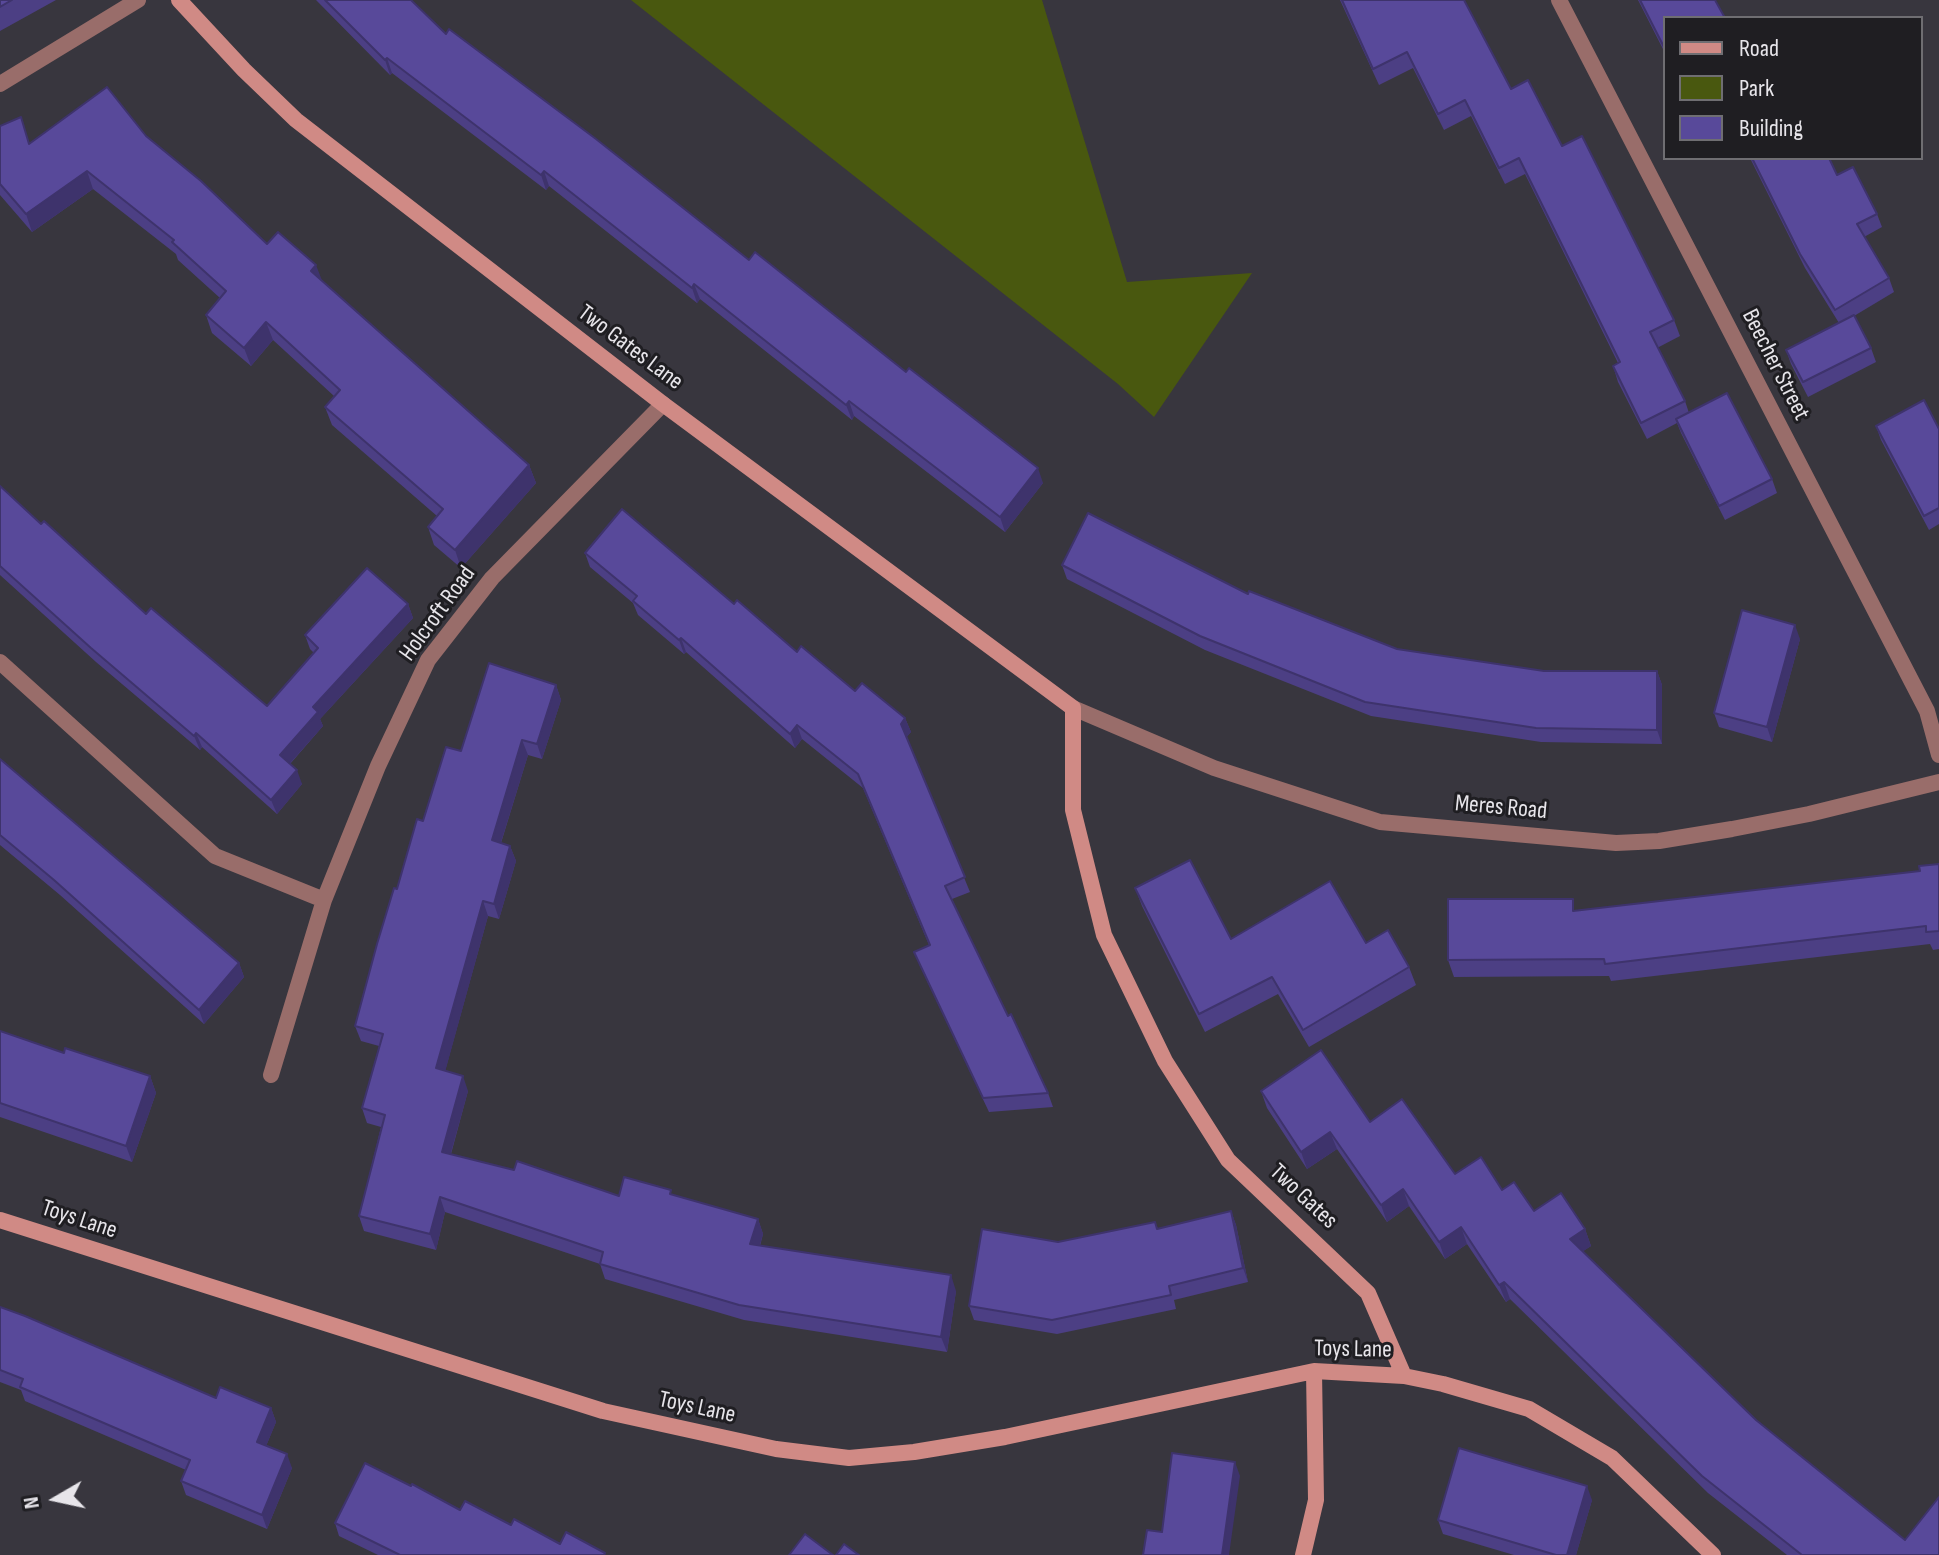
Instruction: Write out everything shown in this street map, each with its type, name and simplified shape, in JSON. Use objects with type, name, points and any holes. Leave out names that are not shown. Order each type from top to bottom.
[{"type":"street","points":[[0,84],[138,0]]},
{"type":"street","name":"Two Gates Lane","points":[[179,0],[296,120],[663,404],[1073,708]]},
{"type":"street","name":"Beecher Street","points":[[1559,0],[1927,711],[1939,755]]},
{"type":"street","name":"Holcroft Road","points":[[271,1075],[324,900],[378,766],[428,660],[492,578],[663,404]]},
{"type":"street","points":[[0,662],[215,856],[324,900]]},
{"type":"street","name":"Meres Road","points":[[1073,708],[1214,768],[1380,822],[1616,843],[1659,841],[1748,826],[1939,782]]},
{"type":"street","name":"Two Gates","points":[[1073,708],[1073,810],[1100,921],[1165,1061],[1228,1160],[1368,1293],[1404,1376]]},
{"type":"street","name":"Toys Lane","points":[[0,1220],[603,1411],[776,1449],[849,1458],[914,1452],[1005,1437],[1314,1371],[1404,1376]]},
{"type":"street","points":[[1303,1555],[1316,1500],[1314,1371]]},
{"type":"street","points":[[1404,1376],[1529,1409],[1612,1458],[1713,1555]]},
{"type":"green space","points":[[631,0],[1042,0],[1127,282],[1252,273],[1154,417],[1118,384]]},
{"type":"building","points":[[0,0],[12,0],[0,7]]},
{"type":"building","points":[[325,0],[411,0],[446,34],[449,29],[596,139],[749,260],[755,252],[906,372],[909,368],[1038,468],[1000,517],[849,401],[846,405],[694,284],[692,288],[544,171],[541,175],[387,58],[385,60]]},
{"type":"building","points":[[1342,0],[1464,0],[1511,89],[1528,80],[1562,146],[1582,136],[1674,320],[1650,332],[1685,401],[1641,423],[1613,366],[1620,362],[1519,158],[1499,168],[1465,100],[1438,114],[1407,52],[1373,69]]},
{"type":"building","points":[[1640,0],[1715,0],[1724,16],[1663,16],[1663,45]]},
{"type":"building","points":[[107,87],[146,136],[201,181],[267,244],[278,232],[316,265],[311,271],[529,465],[455,550],[428,527],[443,509],[325,407],[340,390],[266,322],[244,348],[206,315],[226,291],[172,242],[174,240],[87,171],[26,214],[0,184],[0,126],[21,117],[29,144]]},
{"type":"building","points":[[1753,160],[1830,160],[1837,175],[1853,167],[1877,214],[1857,224],[1889,278],[1835,310],[1800,254]]},
{"type":"building","points":[[1854,315],[1871,348],[1803,382],[1786,350]]},
{"type":"building","points":[[1727,393],[1772,479],[1719,506],[1676,419]]},
{"type":"building","points":[[1924,400],[1939,429],[1939,508],[1924,516],[1876,426]]},
{"type":"building","points":[[0,486],[41,524],[44,521],[146,614],[151,608],[267,706],[318,648],[305,635],[367,568],[408,604],[313,707],[318,712],[280,755],[297,770],[271,800],[196,733],[194,736],[91,648],[0,566]]},
{"type":"building","points":[[622,509],[734,604],[737,600],[797,652],[801,646],[855,691],[862,683],[905,718],[901,724],[965,877],[945,886],[1048,1093],[983,1098],[914,952],[930,945],[858,774],[797,725],[790,734],[681,638],[679,640],[633,601],[637,596],[585,553]]},
{"type":"building","points":[[1088,513],[1248,594],[1249,591],[1397,649],[1544,671],[1657,671],[1657,730],[1536,728],[1365,702],[1200,636],[1062,565]]},
{"type":"building","points":[[1742,610],[1795,625],[1767,727],[1714,713]]},
{"type":"building","points":[[489,663],[556,685],[537,744],[522,740],[492,840],[510,846],[494,904],[483,901],[436,1068],[463,1076],[442,1152],[514,1170],[517,1161],[619,1196],[624,1177],[671,1190],[670,1194],[758,1219],[750,1244],[951,1275],[941,1337],[739,1305],[600,1264],[603,1252],[440,1197],[430,1234],[359,1216],[385,1115],[362,1108],[383,1034],[355,1026],[377,944],[417,819],[423,821],[446,747],[461,751]]},
{"type":"building","points":[[0,759],[239,963],[199,1010],[0,835]]},
{"type":"building","points":[[1190,860],[1231,939],[1330,881],[1366,943],[1388,930],[1409,967],[1303,1030],[1272,977],[1199,1014],[1135,888]]},
{"type":"building","points":[[1939,864],[1939,931],[1926,932],[1926,926],[1605,964],[1604,959],[1448,960],[1448,899],[1573,899],[1573,911],[1920,871],[1919,866]]},
{"type":"building","points":[[0,1031],[64,1053],[65,1048],[150,1076],[126,1146],[0,1103]]},
{"type":"building","points":[[1321,1050],[1370,1122],[1402,1099],[1455,1174],[1481,1157],[1502,1190],[1514,1182],[1534,1211],[1561,1193],[1585,1229],[1570,1239],[1756,1420],[1905,1540],[1939,1497],[1939,1555],[1802,1555],[1702,1476],[1504,1282],[1499,1285],[1461,1227],[1439,1242],[1403,1189],[1381,1205],[1330,1132],[1301,1152],[1261,1091]]},
{"type":"building","points":[[1231,1211],[1243,1268],[1169,1286],[1171,1295],[1052,1320],[969,1306],[982,1229],[1058,1242],[1155,1222],[1157,1229]]},
{"type":"building","points":[[0,1307],[216,1398],[220,1387],[271,1408],[257,1442],[287,1454],[262,1515],[181,1481],[190,1460],[20,1387],[23,1379],[0,1370]]},
{"type":"building","points":[[1459,1448],[1587,1486],[1567,1555],[1556,1555],[1438,1520]]},
{"type":"building","points":[[1172,1453],[1235,1462],[1222,1555],[1143,1555],[1147,1530],[1162,1532]]},
{"type":"building","points":[[365,1463],[460,1510],[465,1501],[511,1525],[514,1519],[560,1544],[566,1532],[605,1553],[400,1555],[335,1523]]},
{"type":"building","points":[[805,1534],[833,1555],[789,1555]]},
{"type":"building","points":[[844,1544],[859,1555],[836,1555]]}]
